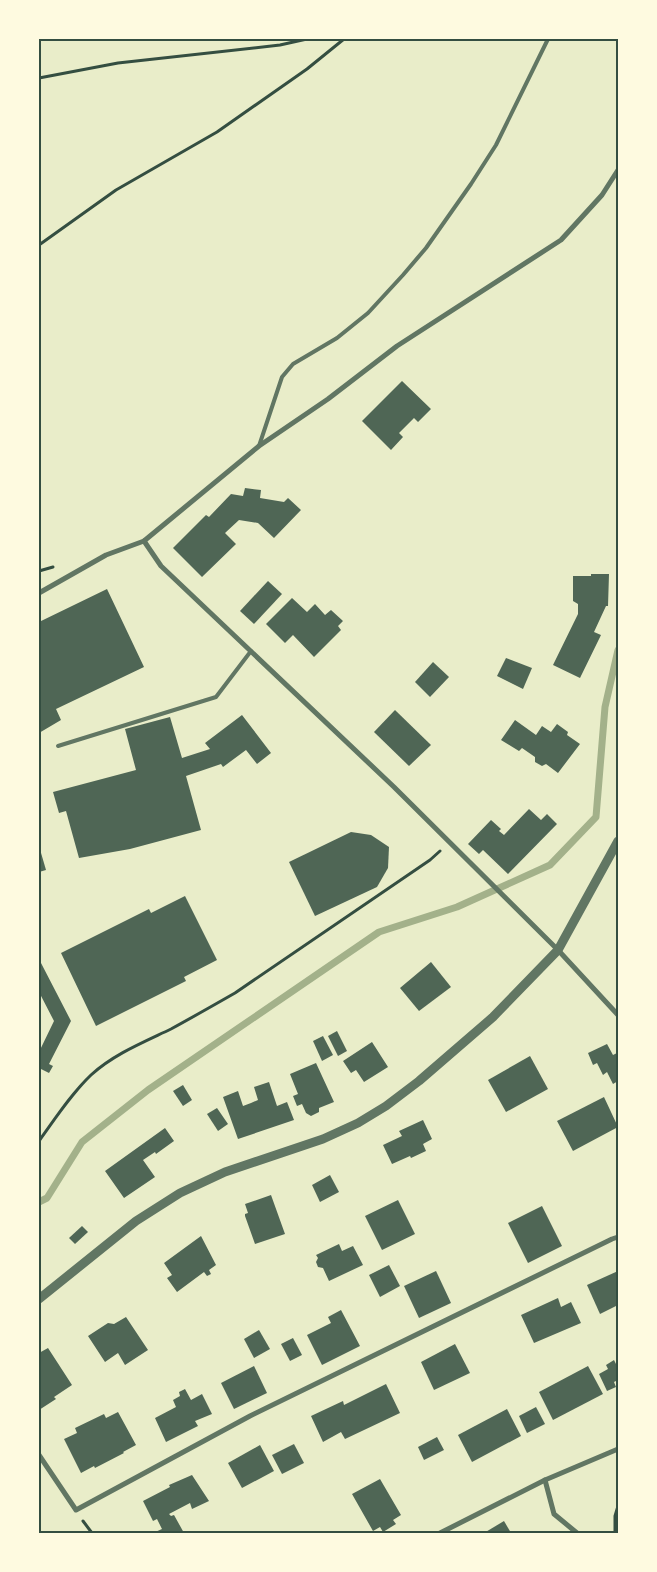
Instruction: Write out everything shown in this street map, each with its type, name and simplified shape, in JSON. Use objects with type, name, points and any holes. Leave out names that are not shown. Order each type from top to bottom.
[{"type":"street","points":[[39,593],[106,555],[144,541],[259,446],[328,399],[397,346],[561,240],[602,195],[618,170]]},
{"type":"street","points":[[144,541],[161,566],[450,842],[558,950],[618,1015]]},
{"type":"street","points":[[39,1299],[136,1220],[180,1193],[225,1172],[323,1139],[386,1106],[419,1081],[493,1016],[558,950],[618,841]]},
{"type":"street","points":[[39,1454],[76,1510],[250,1416],[612,1238],[618,1237]]},
{"type":"street","points":[[440,1533],[545,1480],[618,1449]]},
{"type":"street","points":[[545,1480],[554,1514],[577,1533]]},
{"type":"lane","points":[[259,446],[282,377],[293,364],[337,338],[368,313],[426,248],[472,184],[496,146],[548,39]]},
{"type":"lane","points":[[58,746],[216,697],[251,651]]},
{"type":"path","points":[[39,78],[118,63],[280,45],[307,39]]},
{"type":"path","points":[[39,245],[116,190],[217,132],[307,69],[344,39]]},
{"type":"path","points":[[39,1141],[73,1095],[91,1075],[110,1060],[235,993],[430,860],[450,842]]},
{"type":"path","points":[[615,1533],[615,1516],[618,1506]]},
{"type":"building","points":[[402,381],[431,409],[418,422],[414,418],[399,433],[403,437],[391,450],[362,421]]},
{"type":"building","points":[[245,488],[261,490],[260,498],[284,502],[288,498],[301,510],[274,538],[258,523],[239,520],[225,533],[236,544],[202,577],[173,548],[206,515],[209,517],[231,494],[243,496]]},
{"type":"building","points":[[591,574],[609,574],[608,606],[606,606],[594,632],[601,635],[580,678],[553,665],[578,614],[578,604],[573,601],[573,576],[591,576]]},
{"type":"building","points":[[268,581],[282,594],[254,624],[240,611]]},
{"type":"building","points":[[107,589],[144,667],[56,709],[61,720],[39,733],[39,622]]},
{"type":"building","points":[[292,598],[307,612],[315,604],[325,615],[331,610],[343,621],[338,626],[341,630],[314,657],[293,635],[285,643],[266,624]]},
{"type":"building","points":[[506,658],[532,668],[523,689],[497,676]]},
{"type":"building","points":[[433,662],[449,677],[430,697],[415,682]]},
{"type":"building","points":[[395,710],[431,745],[409,766],[374,732]]},
{"type":"building","points":[[242,715],[271,753],[257,764],[246,750],[223,767],[221,764],[186,776],[201,830],[130,849],[79,858],[66,811],[59,813],[53,792],[136,770],[125,729],[170,717],[182,758],[210,749],[205,743]]},
{"type":"building","points":[[515,720],[536,735],[542,726],[551,732],[557,724],[568,732],[567,735],[580,744],[558,773],[546,764],[542,766],[535,762],[535,757],[522,748],[519,751],[501,740]]},
{"type":"building","points":[[529,809],[541,820],[547,814],[557,824],[508,874],[483,850],[479,854],[468,844],[491,820],[501,829],[499,831],[504,835]]},
{"type":"building","points":[[351,832],[371,835],[389,847],[388,868],[377,887],[315,916],[289,862]]},
{"type":"building","points":[[39,846],[46,870],[39,872]]},
{"type":"building","points":[[185,896],[217,960],[184,977],[186,981],[96,1026],[61,953],[149,909],[151,913]]},
{"type":"building","points":[[431,962],[451,987],[419,1011],[400,988]]},
{"type":"building","points":[[41,963],[71,1021],[49,1064],[53,1066],[49,1073],[39,1068],[39,1052],[54,1021],[39,992],[39,964]]},
{"type":"building","points":[[337,1031],[347,1051],[338,1056],[328,1036]]},
{"type":"building","points":[[323,1036],[333,1055],[322,1061],[313,1041]]},
{"type":"building","points":[[372,1042],[388,1067],[364,1082],[356,1070],[351,1073],[343,1061]]},
{"type":"building","points":[[607,1044],[613,1055],[617,1053],[618,1056],[618,1081],[613,1084],[607,1072],[603,1075],[597,1063],[593,1065],[588,1053]]},
{"type":"building","points":[[530,1056],[548,1089],[506,1112],[488,1080]]},
{"type":"building","points":[[316,1063],[334,1102],[319,1108],[319,1112],[311,1116],[306,1113],[302,1104],[297,1106],[293,1096],[298,1094],[290,1074]]},
{"type":"building","points":[[269,1082],[277,1106],[287,1102],[294,1120],[238,1139],[223,1097],[238,1091],[243,1106],[258,1100],[254,1087]]},
{"type":"building","points":[[183,1085],[192,1100],[183,1106],[173,1091]]},
{"type":"building","points":[[604,1097],[618,1127],[573,1151],[557,1121]]},
{"type":"building","points":[[217,1108],[228,1124],[218,1131],[207,1114]]},
{"type":"building","points":[[423,1120],[432,1139],[423,1144],[426,1151],[392,1164],[383,1145],[402,1136],[399,1131]]},
{"type":"building","points":[[165,1128],[174,1141],[156,1154],[155,1152],[143,1160],[155,1177],[124,1198],[105,1171]]},
{"type":"building","points":[[330,1175],[339,1192],[320,1202],[312,1185]]},
{"type":"building","points":[[271,1195],[285,1234],[255,1244],[245,1216],[248,1213],[245,1204]]},
{"type":"building","points":[[398,1200],[415,1234],[382,1250],[365,1216]]},
{"type":"building","points":[[542,1206],[562,1246],[528,1263],[508,1223]]},
{"type":"building","points":[[82,1226],[88,1232],[75,1244],[69,1238]]},
{"type":"building","points":[[201,1236],[216,1265],[209,1270],[211,1274],[207,1276],[204,1272],[177,1292],[167,1278],[172,1275],[164,1263]]},
{"type":"building","points":[[339,1244],[342,1251],[353,1246],[363,1265],[329,1281],[323,1268],[318,1267],[316,1255]]},
{"type":"building","points":[[389,1265],[400,1286],[380,1297],[369,1275]]},
{"type":"building","points":[[436,1271],[451,1303],[419,1318],[404,1286]]},
{"type":"building","points":[[618,1271],[618,1305],[600,1314],[587,1285]]},
{"type":"building","points":[[558,1298],[561,1307],[571,1302],[581,1323],[534,1343],[521,1315]]},
{"type":"building","points":[[341,1310],[360,1346],[322,1365],[307,1335],[331,1323],[328,1317]]},
{"type":"building","points":[[126,1317],[148,1350],[125,1365],[118,1353],[105,1362],[88,1336],[108,1323],[114,1324]]},
{"type":"building","points":[[259,1330],[270,1349],[254,1358],[244,1339]]},
{"type":"building","points":[[293,1338],[302,1355],[290,1361],[281,1344]]},
{"type":"building","points":[[455,1344],[470,1373],[434,1390],[421,1362]]},
{"type":"building","points":[[48,1348],[72,1385],[39,1410],[39,1353]]},
{"type":"building","points":[[614,1360],[618,1368],[618,1380],[614,1382],[616,1387],[607,1391],[599,1374],[608,1369],[606,1365]]},
{"type":"building","points":[[254,1366],[267,1393],[234,1409],[221,1383]]},
{"type":"building","points":[[588,1366],[603,1394],[553,1420],[539,1392]]},
{"type":"building","points":[[386,1384],[400,1413],[345,1439],[341,1432],[323,1442],[311,1416],[343,1401],[344,1405]]},
{"type":"building","points":[[185,1389],[191,1400],[202,1394],[212,1414],[195,1421],[198,1426],[166,1442],[155,1418],[176,1407],[173,1400],[180,1396],[179,1392]]},
{"type":"building","points":[[536,1407],[545,1424],[527,1433],[519,1416]]},
{"type":"building","points":[[507,1409],[521,1436],[472,1462],[458,1435]]},
{"type":"building","points":[[118,1412],[136,1445],[95,1468],[94,1466],[81,1473],[64,1439],[77,1433],[75,1428],[104,1414],[106,1418]]},
{"type":"building","points":[[437,1437],[444,1450],[424,1460],[418,1447]]},
{"type":"building","points":[[294,1444],[304,1463],[282,1474],[272,1455]]},
{"type":"building","points":[[260,1445],[274,1471],[242,1488],[228,1463]]},
{"type":"building","points":[[192,1475],[209,1501],[192,1509],[190,1503],[169,1514],[171,1516],[174,1515],[184,1533],[153,1533],[162,1529],[157,1519],[153,1521],[143,1501],[170,1487],[169,1485]]},
{"type":"building","points":[[380,1479],[401,1515],[393,1520],[396,1524],[383,1532],[380,1527],[373,1531],[352,1494]]},
{"type":"building","points":[[504,1521],[511,1533],[484,1533]]},
{"type":"waterway","points":[[39,1202],[47,1198],[82,1142],[148,1090],[379,932],[457,907],[550,865],[596,817],[605,707],[618,650]]}]
